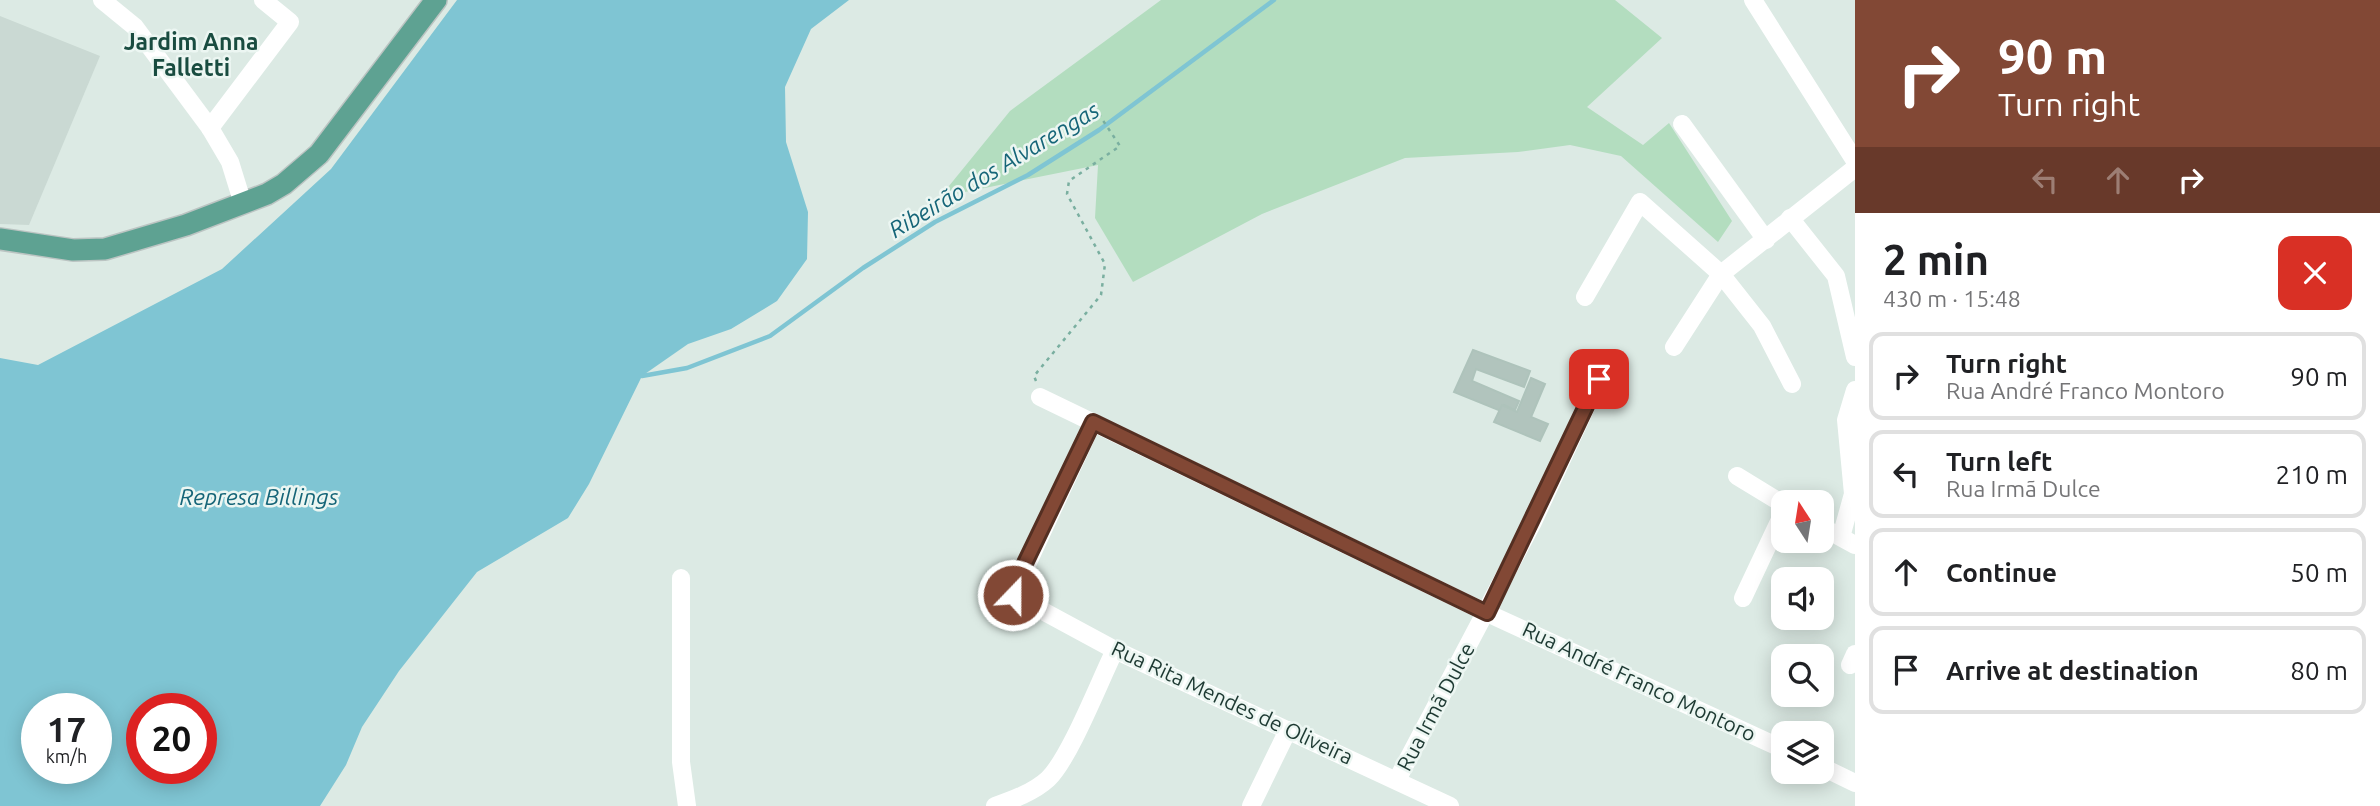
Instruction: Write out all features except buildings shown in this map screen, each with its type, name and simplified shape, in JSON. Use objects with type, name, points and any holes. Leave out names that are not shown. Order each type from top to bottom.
[{"type":"main road","points":[[0,239],[73,250],[105,249],[243,204],[284,184],[318,154],[436,0]]},
{"type":"street","points":[[102,0],[135,27],[210,128],[230,162],[243,204]]},
{"type":"street","points":[[210,128],[290,22],[263,0]]},
{"type":"street","points":[[1754,0],[1855,161]]},
{"type":"street","points":[[1682,124],[1766,240]]},
{"type":"street","points":[[1674,347],[1721,274],[1855,168]]},
{"type":"street","points":[[1585,297],[1640,202],[1721,274],[1762,326],[1792,384]]},
{"type":"street","points":[[1790,218],[1836,276],[1855,357]]},
{"type":"street","name":"Rua Irmã Dulce","points":[[1397,780],[1533,522],[1599,379]]},
{"type":"street","points":[[1848,541],[1853,494],[1846,420],[1855,390]]},
{"type":"street","name":"Rua André Franco Montoro","points":[[1040,397],[1487,613],[1771,743]]},
{"type":"street","name":"Rua Rita Mendes de Oliveira","points":[[1093,422],[1013,588],[1015,597],[1115,650],[1450,806]]},
{"type":"street","points":[[1737,476],[1771,497]]},
{"type":"street","points":[[1743,598],[1771,538]]},
{"type":"street","points":[[681,578],[681,762],[687,806]]},
{"type":"street","points":[[995,806],[1048,779],[1061,761],[1115,650]]},
{"type":"street","points":[[1251,806],[1288,730]]},
{"type":"street","points":[[1834,773],[1855,783]]},
{"type":"path","points":[[1040,397],[1034,376],[1101,295],[1105,264],[1066,194],[1069,181],[1120,146],[1098,113]]},
{"type":"shaded area","points":[[0,16],[100,56],[29,225],[0,224]]},
{"type":"green space","points":[[1161,0],[1615,0],[1662,38],[1587,107],[1643,145],[1669,123],[1732,221],[1718,242],[1621,156],[1570,145],[1518,152],[1405,158],[1262,214],[1133,282],[1095,218],[1098,165],[940,197],[1010,111]]},
{"type":"water","name":"Represa Billings","points":[[457,0],[849,0],[811,29],[785,87],[786,142],[808,212],[807,259],[777,301],[731,329],[688,344],[642,376],[589,484],[568,518],[477,572],[399,671],[362,727],[346,765],[320,806],[0,806],[0,358],[38,365],[222,269],[331,169]]},
{"type":"waterway","name":"Ribeirão dos Alvarengas","points":[[642,376],[687,368],[770,336],[863,268],[935,222],[1028,175],[1099,130],[1274,0]]},
{"type":"district","name":"Jardim Anna Falletti","points":[[191,55]]},
{"type":"route","points":[[1013,595],[1013,588],[1093,422],[1487,613],[1533,522],[1599,379]]}]
